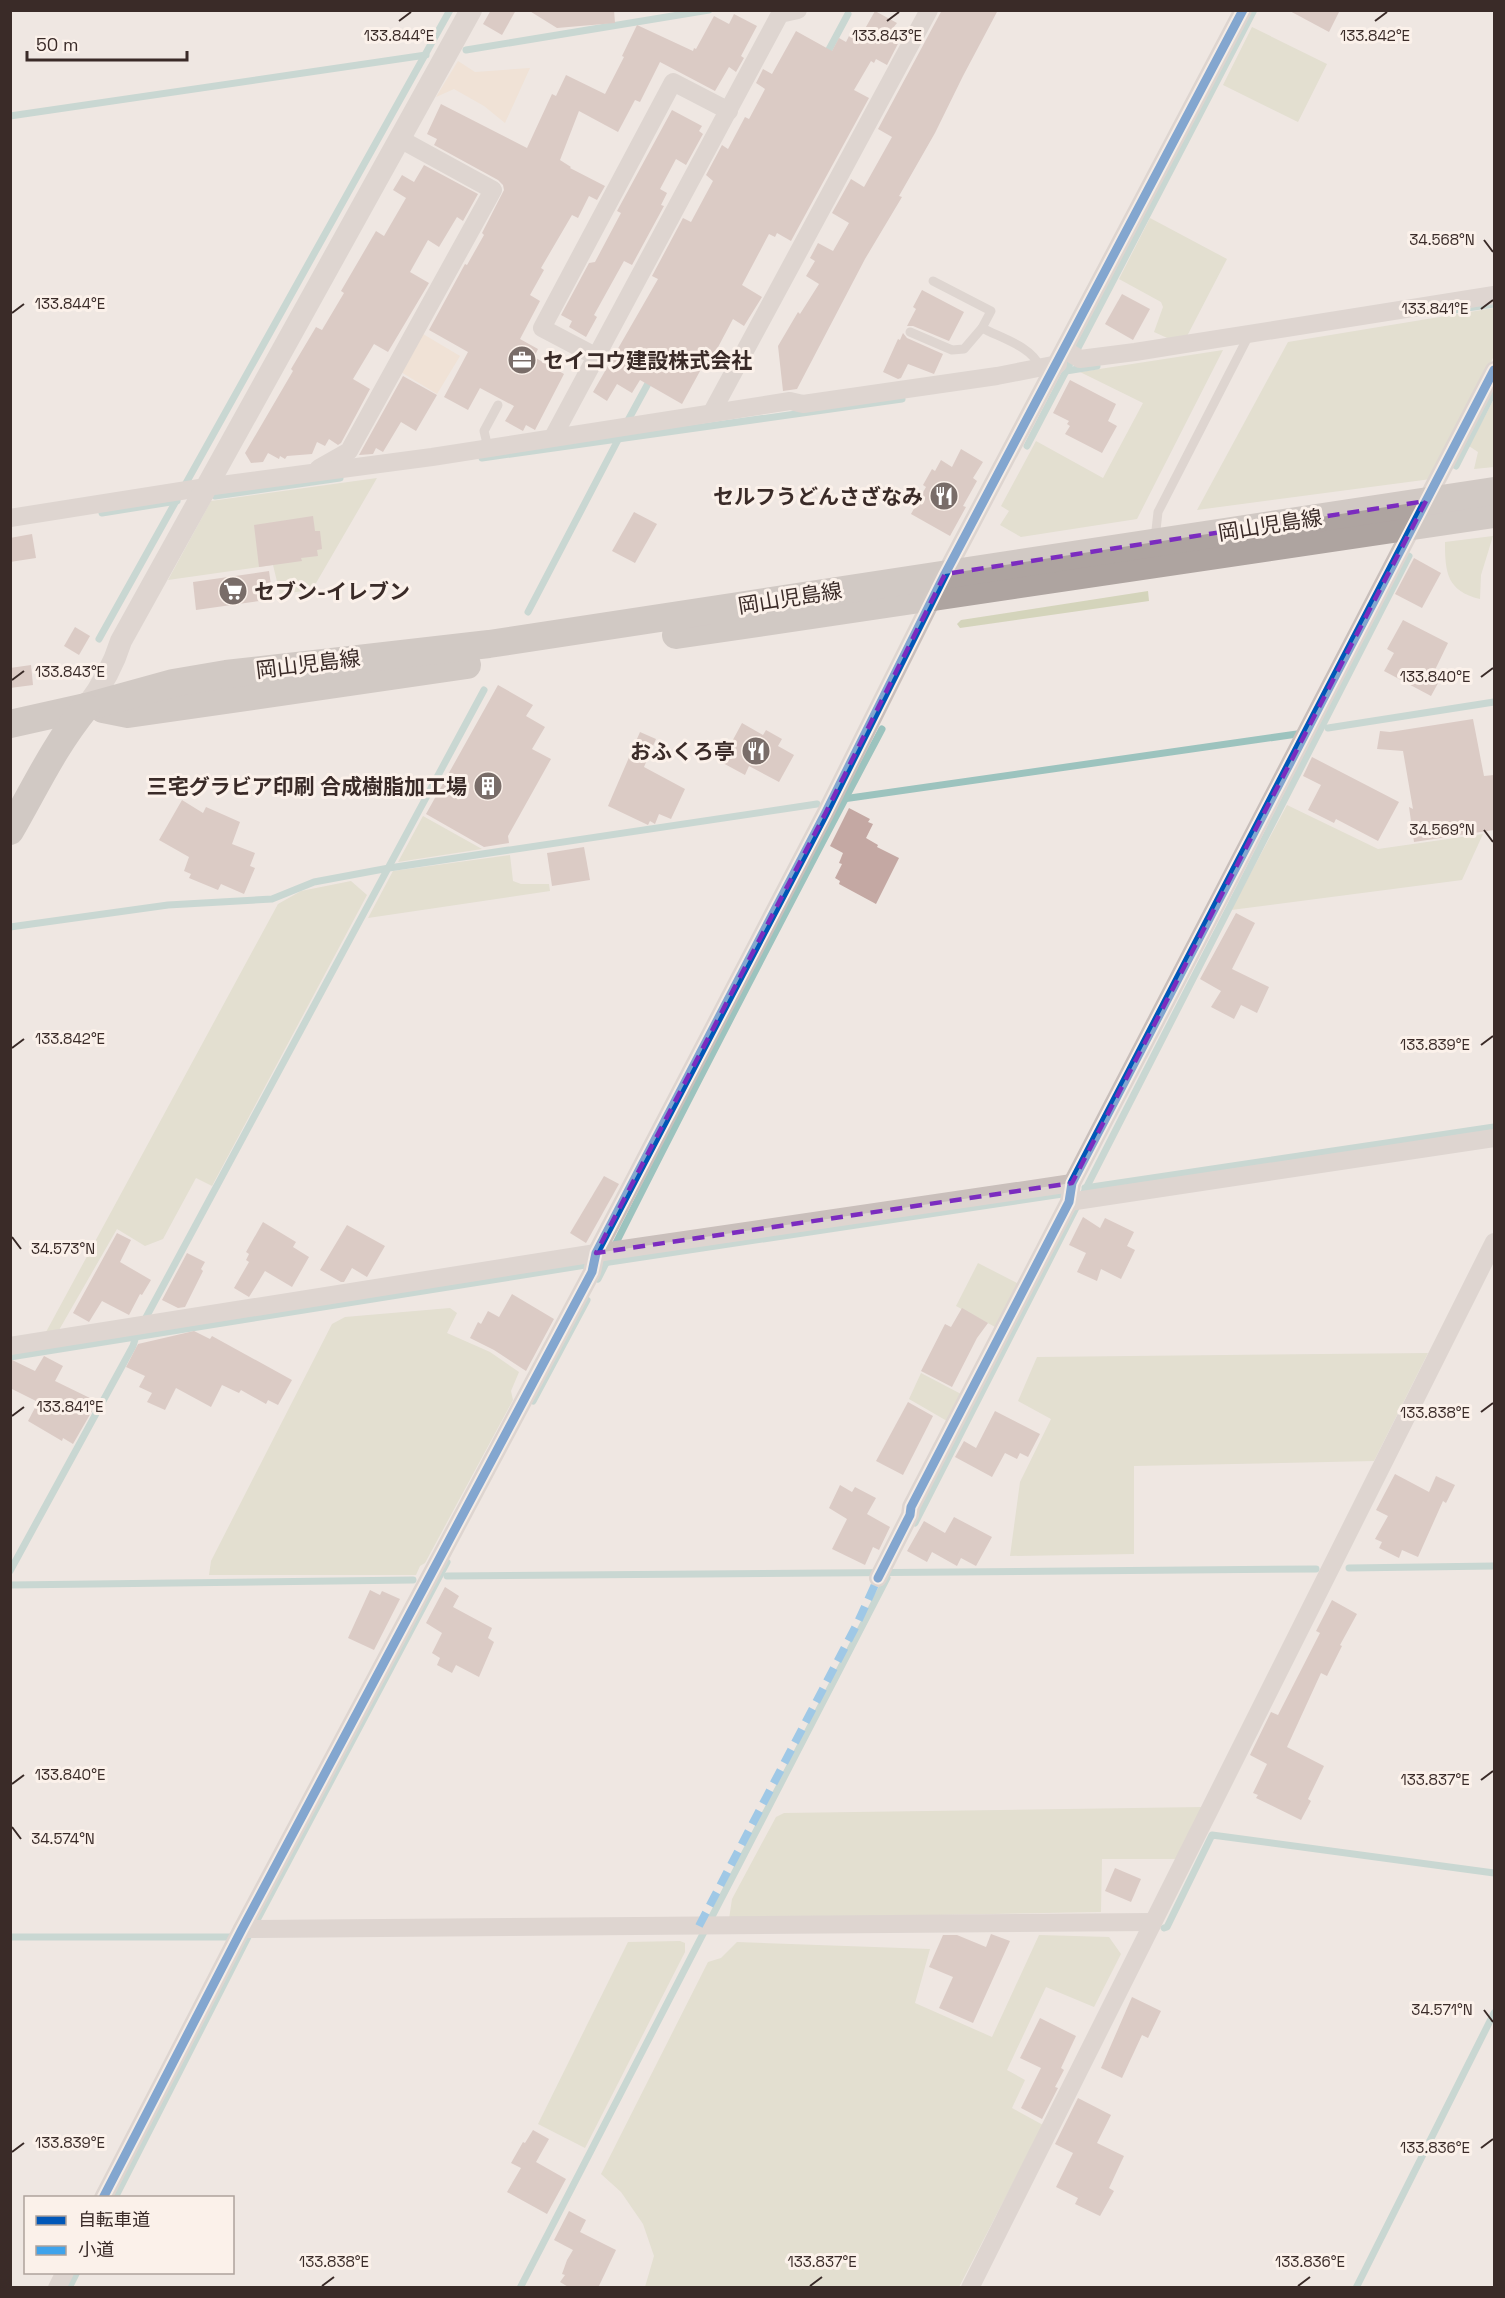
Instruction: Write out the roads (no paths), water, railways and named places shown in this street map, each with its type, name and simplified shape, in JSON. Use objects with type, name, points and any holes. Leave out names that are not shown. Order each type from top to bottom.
[{"type":"main road","name":"岡山児島線","points":[[10,724],[86,707],[173,683],[226,674],[489,644],[940,586],[1420,513],[1494,490]]},
{"type":"main road","name":"岡山児島線","points":[[1420,513],[1494,514]]},
{"type":"main road","points":[[10,831],[65,733],[86,707]]},
{"type":"street","points":[[86,707],[112,669],[121,641],[188,490],[400,139],[471,10]]},
{"type":"street","points":[[553,437],[780,14],[798,10]]},
{"type":"street","points":[[712,412],[929,10]]},
{"type":"street","points":[[104,2196],[249,1929],[600,1258],[940,586],[1063,359],[1243,10]]},
{"type":"street","points":[[597,357],[542,328],[673,82],[729,111]]},
{"type":"street","points":[[309,473],[349,452],[493,190],[400,139]]},
{"type":"street","points":[[10,518],[188,490],[488,448],[712,412],[790,401],[803,404],[834,400],[1063,359],[1247,337],[1494,296]]},
{"type":"street","points":[[880,1574],[910,1515],[911,1507],[1075,1195],[1494,370]]},
{"type":"street","points":[[10,1346],[600,1258],[1494,1138]]},
{"type":"street","points":[[970,2288],[1494,1242]]},
{"type":"street","points":[[249,1929],[1152,1922]]},
{"type":"street","points":[[57,2288],[64,2274]]},
{"type":"lane","points":[[910,332],[952,350],[964,349],[982,328],[991,311],[933,281]]},
{"type":"lane","points":[[982,328],[1025,350],[1036,359],[1063,359]]},
{"type":"lane","points":[[1154,554],[1158,512],[1247,337]]},
{"type":"lane","points":[[488,448],[484,431],[498,405]]},
{"type":"waterway","points":[[99,639],[450,10]]},
{"type":"waterway","points":[[466,50],[709,10]]},
{"type":"waterway","points":[[1027,446],[1254,10]]},
{"type":"waterway","points":[[825,57],[848,14]]},
{"type":"waterway","points":[[10,116],[426,55]]},
{"type":"waterway","points":[[1454,310],[1494,304]]},
{"type":"waterway","points":[[1066,371],[1097,366]]},
{"type":"waterway","points":[[626,424],[651,378]]},
{"type":"waterway","points":[[1456,466],[1494,391]]},
{"type":"waterway","points":[[482,458],[902,399]]},
{"type":"waterway","points":[[528,612],[620,436]]},
{"type":"waterway","points":[[215,496],[340,478]]},
{"type":"waterway","points":[[102,513],[177,501]]},
{"type":"waterway","points":[[915,1523],[1409,556]]},
{"type":"waterway","points":[[143,1323],[484,690]]},
{"type":"waterway","points":[[1328,728],[1494,702]]},
{"type":"waterway","points":[[598,1279],[774,934],[882,729]]},
{"type":"waterway","points":[[843,799],[1297,734]]},
{"type":"waterway","points":[[10,927],[168,905],[272,899],[314,882],[389,868],[817,804]]},
{"type":"waterway","points":[[1085,1188],[1494,1127]]},
{"type":"waterway","points":[[603,1263],[1069,1193]]},
{"type":"waterway","points":[[10,1357],[592,1264]]},
{"type":"waterway","points":[[533,1401],[587,1300]]},
{"type":"waterway","points":[[10,1571],[133,1346],[136,1336]]},
{"type":"waterway","points":[[116,2196],[248,1937],[447,1562]]},
{"type":"waterway","points":[[1349,1568],[1494,1566]]},
{"type":"waterway","points":[[447,1576],[1316,1569]]},
{"type":"waterway","points":[[520,2288],[887,1578]]},
{"type":"waterway","points":[[10,1585],[413,1580]]},
{"type":"waterway","points":[[1164,1928],[1167,1927],[1212,1835],[1494,1873]]},
{"type":"waterway","points":[[10,1937],[229,1937]]},
{"type":"waterway","points":[[1356,2288],[1494,2013]]},
{"type":"waterway","points":[[69,2288],[76,2274]]},
{"type":"place","name":"セイコウ建設株式会社","points":[[522,360]]},
{"type":"place","name":"セルフうどんさざなみ","points":[[944,496]]},
{"type":"place","name":"セブン-イレブン","points":[[233,591]]},
{"type":"place","name":"おふくろ亭","points":[[756,751]]},
{"type":"place","name":"三宅グラビア印刷 合成樹脂加工場","points":[[488,786]]}]
